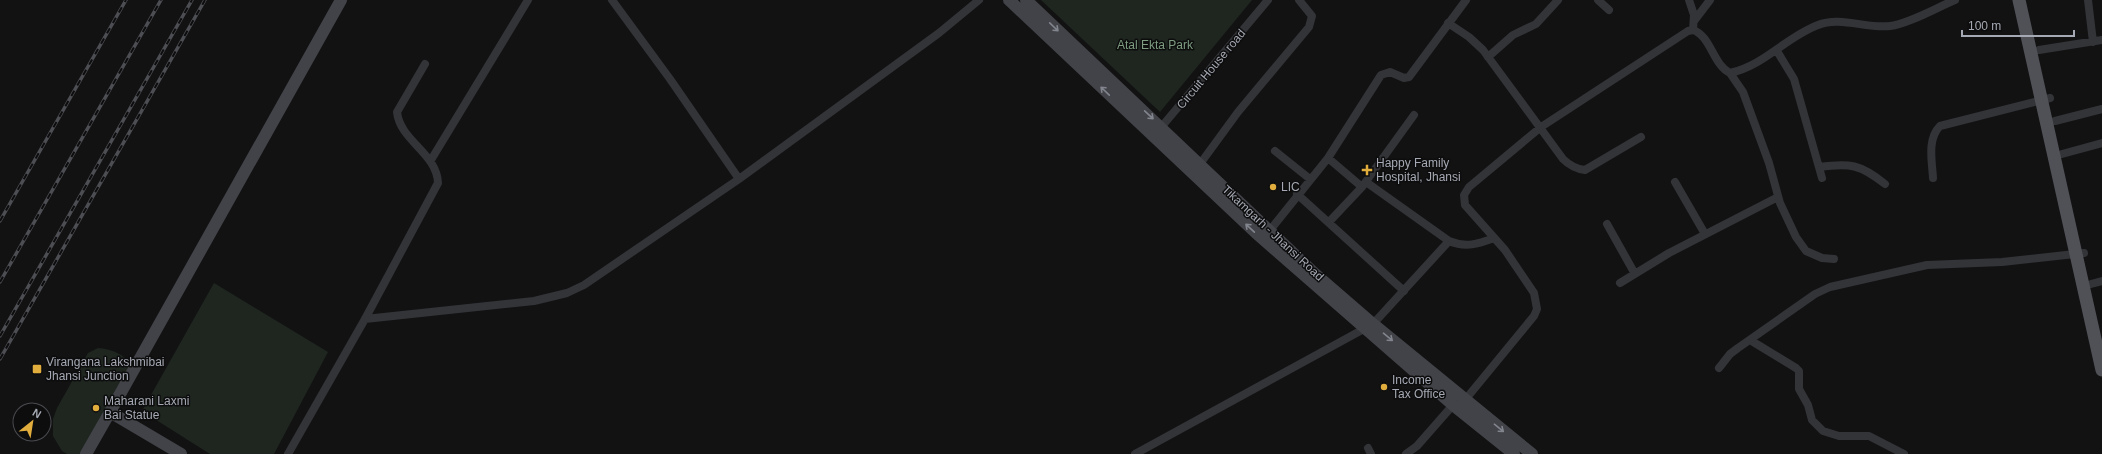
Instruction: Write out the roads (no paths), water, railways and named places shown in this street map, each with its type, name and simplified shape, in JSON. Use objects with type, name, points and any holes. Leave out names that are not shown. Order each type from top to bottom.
[{"type":"main road","points":[[2019,0],[2045,99],[2080,253],[2096,282],[2102,336]]},
{"type":"main road","points":[[2028,0],[2039,50],[2045,99],[2055,121],[2062,154],[2102,370]]},
{"type":"street","points":[[86,454],[341,0]]},
{"type":"street","points":[[431,160],[528,0]]},
{"type":"street","points":[[612,0],[670,79],[739,179]]},
{"type":"street","points":[[366,319],[534,301],[567,293],[584,285],[739,179],[940,33],[979,0]]},
{"type":"street","name":"Tikamgarh - Jhansi Road","points":[[1009,0],[1153,138],[1266,235],[1369,327],[1453,405],[1477,418],[1532,454]]},
{"type":"street","name":"Tikamgarh - Jhansi Road","points":[[1026,0],[1200,164],[1266,235]]},
{"type":"street","name":"Circuit House road","points":[[1153,138],[1268,0]]},
{"type":"street","points":[[1200,164],[1238,112],[1309,27],[1312,16],[1299,0]]},
{"type":"street","points":[[1266,235],[1297,194],[1328,158],[1380,75],[1390,72],[1404,78],[1409,77],[1466,0]]},
{"type":"street","points":[[1488,57],[1513,35],[1536,24],[1558,0]]},
{"type":"street","points":[[1598,0],[1610,10]]},
{"type":"street","points":[[1689,0],[1694,21],[1693,30]]},
{"type":"street","points":[[1694,21],[1710,0]]},
{"type":"street","points":[[1730,73],[1743,69],[1777,51],[1802,32],[1818,24],[1835,22],[1892,26],[1955,0]]},
{"type":"street","points":[[2088,0],[2093,42]]},
{"type":"street","points":[[1448,23],[1475,42],[1488,57],[1541,127],[1558,153],[1568,164],[1577,169],[1585,170],[1641,137]]},
{"type":"street","points":[[1465,400],[1534,316],[1537,309],[1534,293],[1505,250],[1465,205],[1464,195],[1469,187],[1541,127],[1683,33],[1693,30],[1701,35],[1721,66],[1730,73],[1743,92],[1769,163],[1778,197],[1796,237],[1806,251],[1822,258],[1834,259]]},
{"type":"street","points":[[2039,50],[2102,40]]},
{"type":"street","points":[[1777,51],[1794,79],[1822,178]]},
{"type":"street","points":[[288,454],[366,319],[438,183],[438,172],[431,160],[405,132],[398,119],[397,112],[425,64]]},
{"type":"street","points":[[1933,178],[1932,141],[1933,135],[1940,126],[2045,99]]},
{"type":"street","points":[[2055,121],[2102,109]]},
{"type":"street","points":[[1328,222],[1364,184],[1414,115]]},
{"type":"street","points":[[2062,154],[2102,143]]},
{"type":"street","points":[[1275,151],[1310,179]]},
{"type":"street","points":[[1328,158],[1364,184],[1450,241],[1465,246],[1478,244],[1494,238]]},
{"type":"street","points":[[1819,167],[1842,164],[1856,166],[1874,174],[1885,184]]},
{"type":"street","points":[[1675,182],[1705,234]]},
{"type":"street","points":[[1297,194],[1404,291]]},
{"type":"street","points":[[1620,283],[1705,234],[1778,197]]},
{"type":"street","points":[[1607,224],[1635,274]]},
{"type":"street","points":[[1135,454],[1369,327],[1450,241]]},
{"type":"street","points":[[1719,368],[1730,354],[1814,294],[1830,287],[1927,265],[2002,262],[2080,253]]},
{"type":"street","name":"Tikamgarh - Jhansi Road","points":[[1369,327],[1465,400],[1477,418],[1514,454]]},
{"type":"street","points":[[1750,340],[1799,371],[1799,389],[1808,405],[1812,420],[1822,431],[1839,436],[1869,436],[1904,454]]},
{"type":"street","points":[[1406,454],[1417,446],[1453,405]]},
{"type":"street","points":[[110,412],[181,454]]},
{"type":"railway","points":[[0,221],[126,0]]},
{"type":"railway","points":[[0,282],[161,0]]},
{"type":"railway","points":[[0,336],[192,0]]},
{"type":"railway","points":[[0,359],[205,0]]},
{"type":"place","name":"Happy Family Hospital, Jhansi","points":[[1367,170]]},
{"type":"place","name":"LIC","points":[[1273,187]]},
{"type":"place","name":"Virangana Lakshmibai Jhansi Junction","points":[[37,369]]},
{"type":"place","name":"Income Tax Office","points":[[1384,387]]},
{"type":"place","name":"Maharani Laxmi Bai Statue","points":[[96,408]]},
{"type":"park label","name":"Atal Ekta Park","points":[[1155,45]]}]
